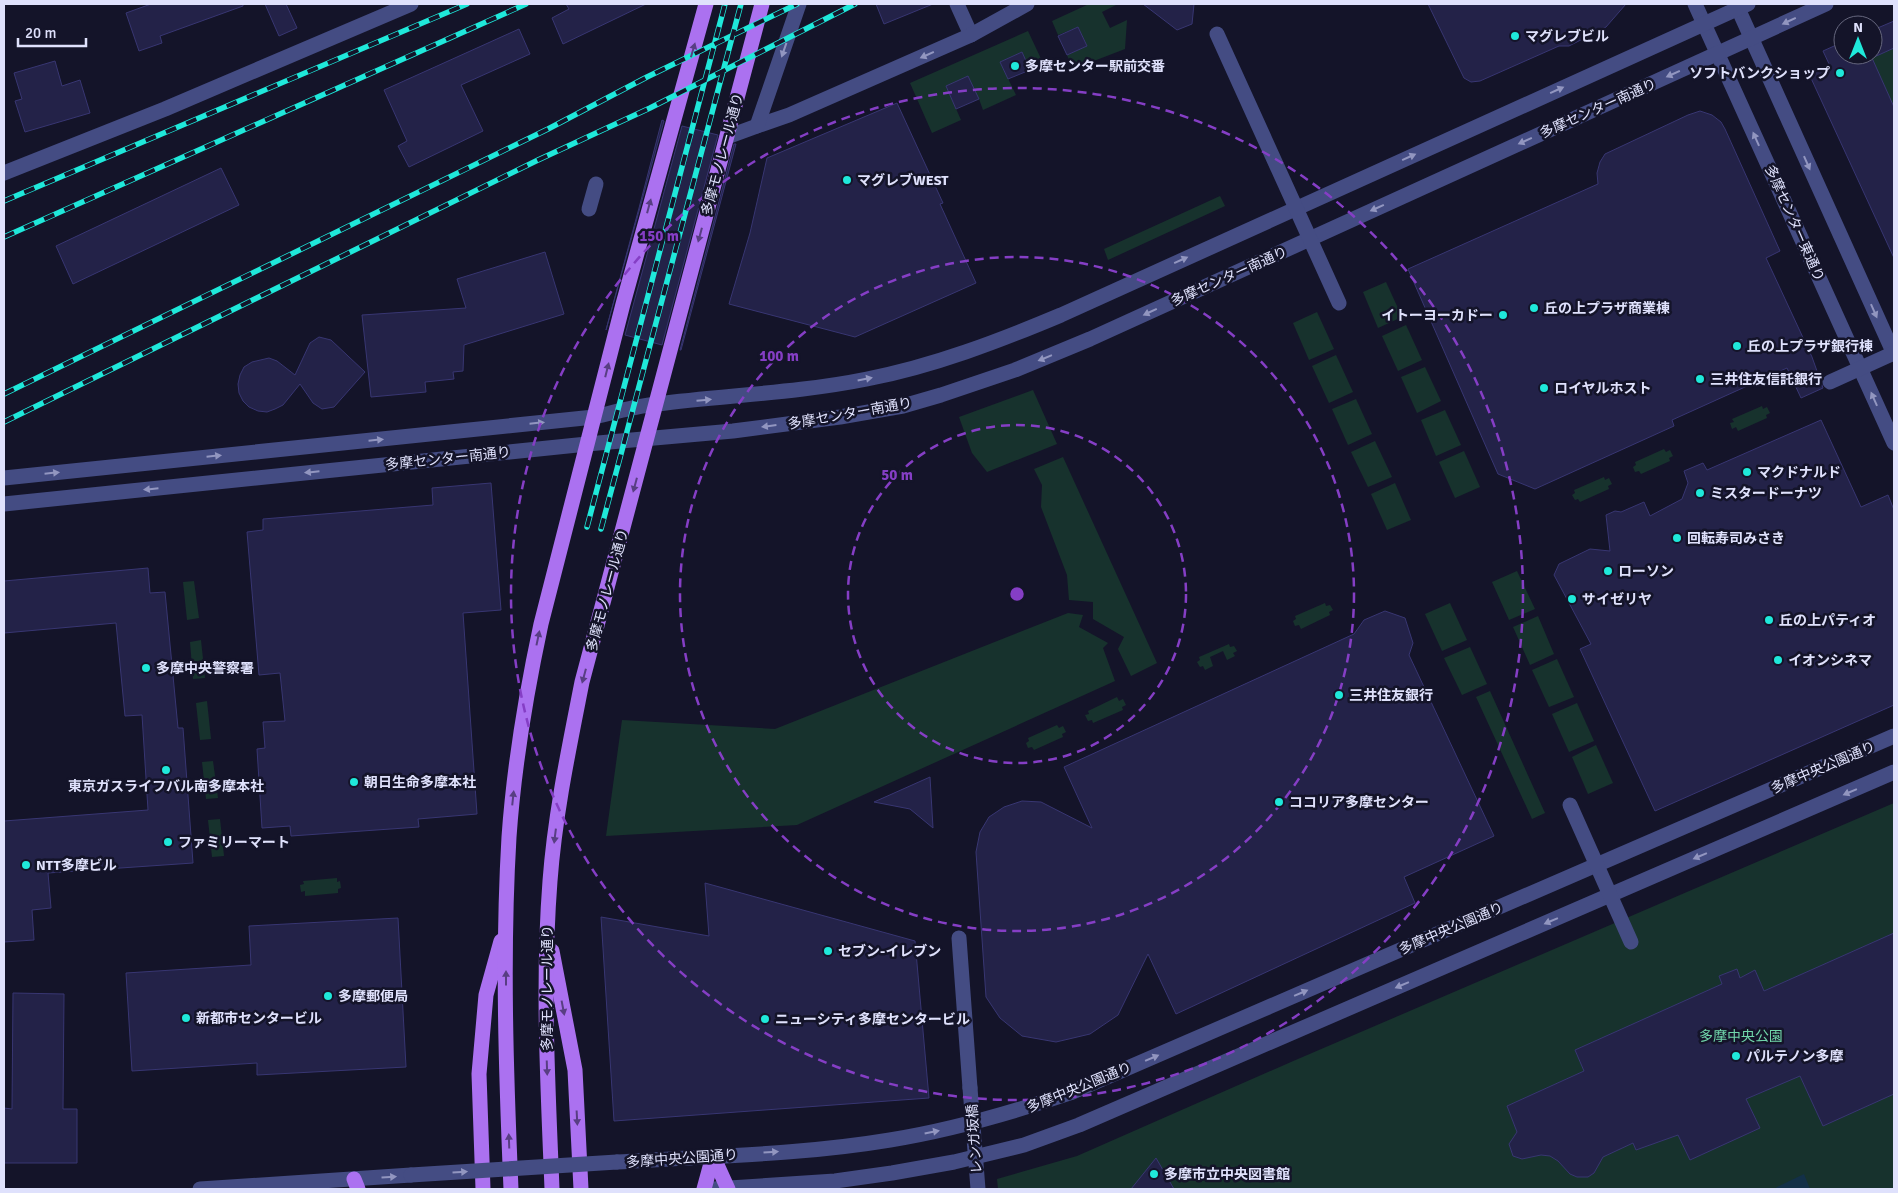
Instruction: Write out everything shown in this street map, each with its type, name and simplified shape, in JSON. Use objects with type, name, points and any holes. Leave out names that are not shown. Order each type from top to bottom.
[{"type":"main road","points":[[511,1189],[506,1073],[505,923],[509,836],[516,763],[530,675],[541,624],[594,417],[678,101],[706,4]]},
{"type":"main road","name":"多摩モノレール通り","points":[[552,1189],[545,985],[550,880],[564,772],[582,682],[762,4]]},
{"type":"main road","points":[[483,1189],[479,1074],[486,995],[505,923]]},
{"type":"main road","points":[[547,926],[575,1070],[581,1189]]},
{"type":"main road","points":[[713,1156],[723,1189]]},
{"type":"main road","points":[[704,1189],[713,1156]]},
{"type":"street","points":[[6,173],[165,109],[392,8],[411,4]]},
{"type":"street","points":[[757,126],[800,4]]},
{"type":"street","points":[[957,4],[971,35]]},
{"type":"street","points":[[726,137],[790,115],[971,35],[1027,4]]},
{"type":"street","name":"多摩センター東通り","points":[[1695,4],[1894,443]]},
{"type":"street","points":[[1751,38],[1826,4]]},
{"type":"street","points":[[1740,5],[1751,38],[1894,354],[1830,382]]},
{"type":"street","name":"多摩センター南通り","points":[[4,478],[594,417],[655,404],[732,397],[866,379],[933,363],[1006,338],[1089,302],[1704,24],[1740,5]]},
{"type":"street","points":[[1218,34],[1339,303]]},
{"type":"street","name":"多摩センター南通り","points":[[4,504],[587,444],[733,431],[903,406],[1015,370],[1133,320],[1751,38]]},
{"type":"street","points":[[589,209],[596,184]]},
{"type":"street","name":"多摩中央公園通り","points":[[200,1189],[354,1186],[411,1175],[832,1148],[950,1129],[996,1117],[1070,1093],[1894,736]]},
{"type":"street","points":[[723,1189],[835,1181],[892,1173],[954,1162],[1024,1145],[1079,1125],[1894,772]]},
{"type":"street","points":[[1570,806],[1631,942]]},
{"type":"street","name":"レンガ坂橋","points":[[959,938],[978,1189]]},
{"type":"green space","points":[[1089,4],[1118,4],[1102,12],[1110,28],[1127,20],[1125,49],[1073,69],[1067,55],[1087,46],[1078,27],[1058,35],[1052,21]]},
{"type":"green space","points":[[1028,31],[1043,63],[1030,70],[1000,62],[1016,95],[983,110],[979,99],[946,86],[961,120],[932,133],[910,83]]},
{"type":"green space","points":[[1894,48],[1894,107],[1874,65],[1883,65],[1883,53]]},
{"type":"green space","points":[[1220,196],[1225,206],[1108,260],[1104,249]]},
{"type":"green space","points":[[1386,282],[1402,317],[1378,328],[1363,292]]},
{"type":"green space","points":[[1317,312],[1334,349],[1309,360],[1293,323]]},
{"type":"green space","points":[[1406,325],[1422,360],[1398,371],[1382,336]]},
{"type":"green space","points":[[1336,355],[1353,392],[1329,403],[1312,366]]},
{"type":"green space","points":[[1425,367],[1441,401],[1417,413],[1401,377]]},
{"type":"green space","points":[[1033,390],[1057,444],[987,472],[972,453],[959,417]]},
{"type":"green space","points":[[1356,399],[1372,434],[1348,445],[1332,409]]},
{"type":"green space","points":[[1762,406],[1763,409],[1767,407],[1770,413],[1766,415],[1767,418],[1738,431],[1736,427],[1732,429],[1730,423],[1734,422],[1732,419]]},
{"type":"green space","points":[[1445,410],[1461,445],[1436,456],[1421,420]]},
{"type":"green space","points":[[1375,441],[1392,477],[1368,487],[1351,452]]},
{"type":"green space","points":[[1664,449],[1666,452],[1670,450],[1673,456],[1669,458],[1670,461],[1641,474],[1639,471],[1635,472],[1633,467],[1636,465],[1635,462]]},
{"type":"green space","points":[[1464,451],[1480,487],[1455,498],[1439,462]]},
{"type":"green space","points":[[1063,457],[1157,663],[1131,676],[1118,649],[1124,637],[1093,619],[1093,602],[1069,600],[1067,575],[1041,507],[1042,485],[1034,469]]},
{"type":"green space","points":[[1604,477],[1605,480],[1609,478],[1612,484],[1608,486],[1609,489],[1580,502],[1578,499],[1575,500],[1572,495],[1575,493],[1574,490]]},
{"type":"green space","points":[[1395,483],[1411,520],[1387,530],[1371,494]]},
{"type":"green space","points":[[1517,571],[1535,609],[1509,620],[1492,582]]},
{"type":"green space","points":[[194,581],[199,618],[187,620],[183,582]]},
{"type":"green space","points":[[1325,603],[1326,606],[1330,605],[1333,610],[1329,612],[1330,615],[1301,629],[1299,625],[1295,626],[1293,621],[1296,619],[1295,616]]},
{"type":"green space","points":[[1450,603],[1467,640],[1442,651],[1425,614]]},
{"type":"green space","points":[[1068,613],[1083,615],[1079,627],[1108,643],[1103,648],[1115,681],[797,825],[606,836],[622,720],[775,729]]},
{"type":"green space","points":[[1538,616],[1554,654],[1530,665],[1513,627]]},
{"type":"green space","points":[[201,640],[205,678],[193,679],[190,642]]},
{"type":"green space","points":[[1229,644],[1230,647],[1234,646],[1237,651],[1233,653],[1235,656],[1227,660],[1223,651],[1210,657],[1213,666],[1205,670],[1203,666],[1200,667],[1197,662],[1200,660],[1199,657]]},
{"type":"green space","points":[[1470,647],[1487,684],[1462,695],[1444,658]]},
{"type":"green space","points":[[1557,659],[1574,697],[1549,707],[1532,670]]},
{"type":"green space","points":[[1490,691],[1545,813],[1532,819],[1476,697]]},
{"type":"green space","points":[[1117,697],[1119,701],[1123,699],[1126,705],[1122,707],[1123,710],[1093,723],[1092,720],[1088,721],[1085,715],[1089,714],[1088,711]]},
{"type":"green space","points":[[207,701],[211,739],[200,740],[196,703]]},
{"type":"green space","points":[[1577,703],[1594,741],[1569,752],[1552,714]]},
{"type":"green space","points":[[1057,725],[1059,728],[1063,726],[1066,732],[1062,734],[1063,737],[1034,750],[1032,747],[1028,748],[1026,743],[1029,741],[1028,738]]},
{"type":"green space","points":[[1596,745],[1613,783],[1588,794],[1572,757]]},
{"type":"green space","points":[[213,761],[218,798],[206,799],[202,762]]},
{"type":"green space","name":"多摩中央公園","points":[[1894,803],[1894,1189],[998,1189],[997,1179],[1077,1156]]},
{"type":"green space","points":[[220,819],[224,856],[212,857],[208,820]]},
{"type":"green space","points":[[337,878],[337,882],[340,881],[341,888],[338,889],[338,893],[305,896],[305,891],[301,892],[300,885],[304,884],[303,881]]},
{"type":"water","points":[[1804,1174],[1810,1189],[1775,1189],[1777,1187]]},
{"type":"building","points":[[151,4],[243,4],[243,6],[160,36],[162,43],[139,51],[126,13]]},
{"type":"building","points":[[265,4],[286,4],[297,28],[279,36]]},
{"type":"building","points":[[566,4],[646,4],[563,44],[552,18],[569,9]]},
{"type":"building","points":[[876,4],[933,4],[884,24]]},
{"type":"building","points":[[1143,4],[1194,4],[1192,24],[1177,30]]},
{"type":"building","name":"マグレブビル","points":[[1428,4],[1626,4],[1606,27],[1569,46],[1559,46],[1480,81],[1471,82],[1464,78]]},
{"type":"building","points":[[1894,21],[1894,48],[1883,53],[1883,26]]},
{"type":"building","points":[[1078,27],[1087,46],[1067,55],[1058,36]]},
{"type":"building","points":[[519,29],[530,54],[461,85],[483,131],[409,167],[398,146],[407,141],[384,90]]},
{"type":"building","points":[[1833,46],[1833,65],[1875,65],[1894,107],[1894,258],[1810,76],[1830,66],[1823,51]]},
{"type":"building","name":"多摩センター駅前交番","points":[[1022,52],[1030,70],[1008,79],[1000,62]]},
{"type":"building","points":[[55,61],[62,86],[80,80],[90,113],[25,132],[15,101],[22,99],[14,73]]},
{"type":"building","points":[[968,76],[979,99],[956,109],[946,86]]},
{"type":"building","points":[[897,103],[943,203],[940,204],[976,283],[855,337],[729,304],[750,233],[767,158]]},
{"type":"building","points":[[1700,111],[1712,115],[1721,122],[1725,129],[1780,251],[1766,258],[1812,357],[1823,388],[1801,398],[1787,368],[1672,420],[1674,426],[1535,489],[1498,474],[1408,269],[1598,184],[1597,173],[1600,162],[1605,154]]},
{"type":"building","points":[[662,120],[664,121],[606,330],[639,208]]},
{"type":"building","points":[[682,126],[718,135],[662,345],[625,335]]},
{"type":"building","points":[[734,144],[736,144],[680,350]]},
{"type":"building","points":[[221,168],[239,205],[73,284],[56,246]]},
{"type":"building","points":[[545,252],[564,314],[464,345],[463,371],[453,372],[454,379],[425,382],[426,392],[371,397],[362,315],[466,308],[457,279]]},
{"type":"building","points":[[319,337],[331,340],[365,372],[334,407],[322,409],[313,403],[300,384],[283,405],[267,412],[249,407],[243,401],[239,393],[238,384],[244,367],[252,362],[269,358],[277,361],[295,375],[310,343]]},
{"type":"building","name":"丘の上パティオ","points":[[1821,420],[1861,507],[1888,495],[1894,510],[1894,705],[1655,811],[1580,649],[1591,644],[1554,575],[1559,564],[1590,549],[1610,551],[1606,515],[1615,511],[1621,512],[1644,502],[1650,516],[1682,499],[1688,483],[1684,471],[1703,463],[1707,470]]},
{"type":"building","points":[[491,483],[501,610],[463,613],[477,814],[418,819],[419,827],[291,836],[290,826],[262,828],[257,749],[265,748],[263,722],[285,721],[280,673],[259,675],[247,532],[263,530],[263,519],[433,505],[432,488]]},
{"type":"building","points":[[148,568],[150,593],[165,592],[178,728],[183,728],[193,863],[48,873],[51,908],[32,910],[34,940],[4,942],[4,821],[148,810],[142,715],[125,716],[116,623],[4,633],[4,581]]},
{"type":"building","name":"ココリア多摩センター","points":[[1385,611],[1405,618],[1413,643],[1409,655],[1494,836],[1404,877],[1415,903],[1176,1014],[1148,954],[1118,1015],[1090,1034],[1056,1042],[1022,1036],[1000,1018],[986,997],[976,852],[980,832],[989,817],[1004,807],[1022,801],[1041,802],[1092,828],[1064,767],[1354,634],[1364,620]]},
{"type":"building","points":[[930,777],[933,828],[910,809],[874,802]]},
{"type":"building","name":"ニューシティ多摩センタービル","points":[[705,883],[915,941],[929,1098],[614,1121],[601,917],[709,936]]},
{"type":"building","name":"多摩郵便局","points":[[398,918],[406,1067],[257,1075],[257,1063],[132,1071],[126,973],[251,965],[249,926]]},
{"type":"building","name":"パルテノン多摩","points":[[1894,933],[1894,1094],[1823,1126],[1800,1076],[1746,1099],[1760,1128],[1690,1160],[1678,1135],[1636,1150],[1633,1143],[1603,1157],[1594,1173],[1588,1177],[1577,1177],[1570,1174],[1558,1161],[1550,1156],[1541,1155],[1522,1159],[1513,1156],[1509,1144],[1517,1132],[1507,1106],[1584,1071],[1575,1050],[1722,984],[1719,976],[1737,969],[1740,978],[1755,970],[1764,991]]},
{"type":"building","points":[[13,993],[64,994],[63,1109],[77,1109],[77,1163],[4,1163],[4,1108],[12,1109]]},
{"type":"building","name":"多摩市立中央図書館","points":[[1156,1158],[1174,1189],[1131,1189]]},
{"type":"railway","points":[[4,201],[467,4]]},
{"type":"railway","points":[[4,237],[526,4]]},
{"type":"railway","points":[[587,527],[725,4]]},
{"type":"railway","points":[[601,529],[741,4]]},
{"type":"railway","points":[[4,394],[548,129],[647,77],[797,4]]},
{"type":"railway","points":[[4,422],[538,160],[650,108],[855,4]]},
{"type":"place","name":"マグレブビル","points":[[1515,36]]},
{"type":"place","name":"多摩センター駅前交番","points":[[1015,66]]},
{"type":"place","name":"ソフトバンクショップ","points":[[1840,73]]},
{"type":"place","name":"マグレブWEST","points":[[847,180]]},
{"type":"place","name":"丘の上プラザ商業棟","points":[[1534,308]]},
{"type":"place","name":"イトーヨーカドー","points":[[1503,315]]},
{"type":"place","name":"丘の上プラザ銀行棟","points":[[1737,346]]},
{"type":"place","name":"三井住友信託銀行","points":[[1700,379]]},
{"type":"place","name":"ロイヤルホスト","points":[[1544,388]]},
{"type":"place","name":"マクドナルド","points":[[1747,472]]},
{"type":"place","name":"ミスタードーナツ","points":[[1700,493]]},
{"type":"place","name":"回転寿司みさき","points":[[1677,538]]},
{"type":"place","name":"ローソン","points":[[1608,571]]},
{"type":"place","name":"サイゼリヤ","points":[[1572,599]]},
{"type":"place","name":"丘の上パティオ","points":[[1769,620]]},
{"type":"place","name":"イオンシネマ","points":[[1778,660]]},
{"type":"place","name":"多摩中央警察署","points":[[146,668]]},
{"type":"place","name":"三井住友銀行","points":[[1339,695]]},
{"type":"place","name":"東京ガスライフバル南多摩本社","points":[[166,770]]},
{"type":"place","name":"朝日生命多摩本社","points":[[354,782]]},
{"type":"place","name":"ココリア多摩センター","points":[[1279,802]]},
{"type":"place","name":"ファミリーマート","points":[[168,842]]},
{"type":"place","name":"NTT多摩ビル","points":[[26,865]]},
{"type":"place","name":"セブン-イレブン","points":[[828,951]]},
{"type":"place","name":"多摩郵便局","points":[[328,996]]},
{"type":"place","name":"新都市センタービル","points":[[186,1018]]},
{"type":"place","name":"ニューシティ多摩センタービル","points":[[765,1019]]},
{"type":"place","name":"パルテノン多摩","points":[[1736,1056]]},
{"type":"place","name":"多摩市立中央図書館","points":[[1154,1174]]}]
